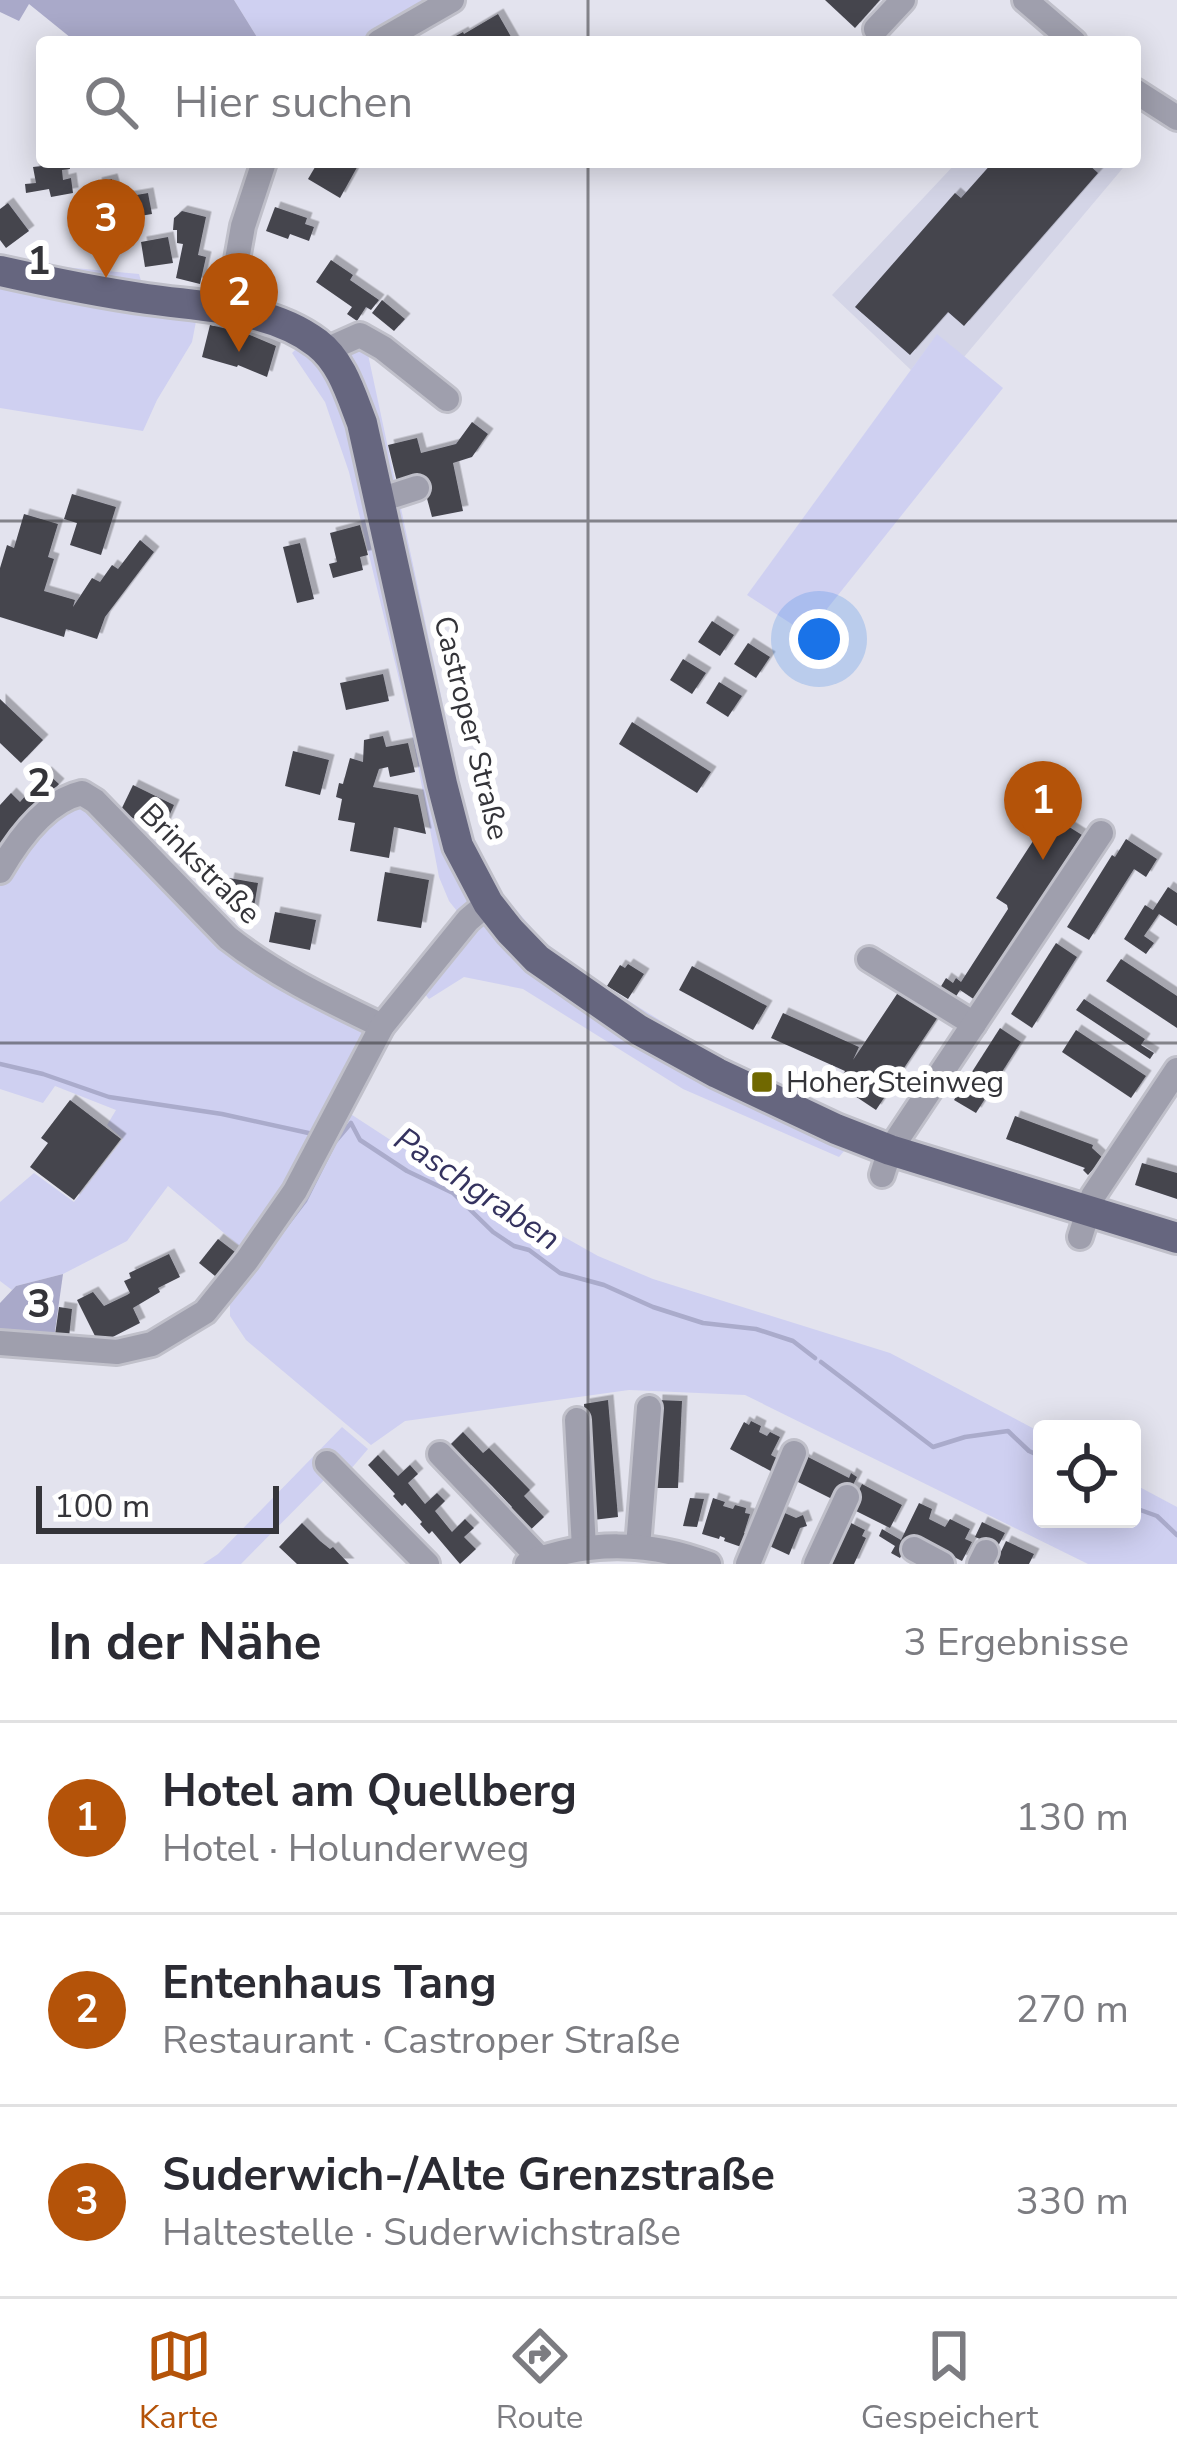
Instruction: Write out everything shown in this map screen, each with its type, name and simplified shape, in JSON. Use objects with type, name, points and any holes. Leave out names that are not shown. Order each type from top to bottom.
[{"type":"main road","name":"Castroper Straße","points":[[0,271],[277,321],[319,344],[343,374],[362,423],[458,846],[488,903],[537,959],[640,1030],[836,1130],[886,1162],[1084,1224],[1177,1238]]},
{"type":"street","points":[[389,36],[452,0]]},
{"type":"street","points":[[875,28],[903,0]]},
{"type":"street","points":[[1025,0],[1067,36]]},
{"type":"street","points":[[1141,95],[1177,118]]},
{"type":"street","points":[[228,310],[243,226],[262,168]]},
{"type":"street","points":[[324,351],[360,335],[448,399]]},
{"type":"street","points":[[380,500],[417,488]]},
{"type":"street","name":"Brinkstraße","points":[[0,871],[42,817],[68,796],[82,793],[227,938],[287,980],[382,1026]]},
{"type":"street","points":[[886,1162],[1101,833]]},
{"type":"street","points":[[0,1343],[117,1352],[152,1344],[205,1312],[296,1191],[382,1026],[468,920],[488,903]]},
{"type":"street","points":[[869,959],[974,1024]]},
{"type":"street","points":[[1084,1224],[1093,1196],[1177,1070]]},
{"type":"street","points":[[638,1547],[649,1408]]},
{"type":"street","points":[[577,1420],[584,1548]]},
{"type":"street","points":[[440,1454],[533,1561],[584,1548],[616,1546],[674,1552],[709,1564]]},
{"type":"street","points":[[748,1564],[794,1454]]},
{"type":"street","points":[[327,1463],[427,1564]]},
{"type":"street","points":[[816,1564],[847,1497]]},
{"type":"street","points":[[914,1549],[942,1564]]},
{"type":"shaded area","points":[[0,0],[234,0],[256,36],[69,36],[29,4],[19,21],[0,12]]},
{"type":"shaded area","points":[[234,0],[436,0],[373,36],[256,36]]},
{"type":"shaded area","points":[[951,168],[1123,168],[964,357],[937,335],[911,370],[832,295]]},
{"type":"shaded area","points":[[0,258],[139,274],[146,298],[199,306],[192,342],[143,431],[0,408]]},
{"type":"shaded area","points":[[937,334],[1003,388],[807,634],[747,595]]},
{"type":"shaded area","points":[[305,340],[366,345],[473,845],[498,889],[543,941],[603,985],[737,1068],[866,1125],[839,1157],[683,1089],[523,989],[464,977],[429,999],[417,985],[468,925],[449,901],[439,877],[411,729],[349,472],[325,402],[292,353]]},
{"type":"shaded area","points":[[86,803],[224,940],[380,1027],[249,1254],[168,1186],[127,1241],[63,1274],[12,1290],[0,1281],[0,1202],[34,1173],[74,1202],[123,1139],[107,1125],[116,1110],[55,1086],[43,1103],[0,1089],[0,876],[35,826]]},
{"type":"shaded area","points":[[343,1109],[598,1256],[653,1279],[890,1353],[1033,1428],[1033,1528],[1141,1528],[1141,1488],[1177,1507],[1177,1564],[1088,1564],[745,1395],[629,1390],[405,1421],[371,1445],[246,1340],[230,1316],[230,1295]]},
{"type":"shaded area","points":[[63,1274],[54,1338],[0,1335],[0,1303],[16,1286]]},
{"type":"shaded area","points":[[342,1427],[368,1449],[350,1470],[341,1463],[241,1564],[203,1564],[218,1554]]},
{"type":"building","points":[[825,0],[880,0],[855,28]]},
{"type":"building","points":[[498,14],[511,36],[456,36]]},
{"type":"building","points":[[33,167],[70,168],[62,170],[63,180],[71,178],[73,193],[51,197],[49,189],[26,193],[25,184],[36,183]]},
{"type":"building","points":[[314,168],[357,168],[340,198],[308,179]]},
{"type":"building","points":[[988,168],[1093,168],[1098,173],[964,326],[948,312],[910,355],[855,307],[955,193],[961,198]]},
{"type":"building","points":[[112,179],[119,205],[104,209],[96,183]]},
{"type":"building","points":[[148,193],[152,214],[128,218],[125,197]]},
{"type":"building","points":[[8,203],[29,231],[6,248],[0,240],[0,209]]},
{"type":"building","points":[[275,207],[307,218],[305,224],[314,227],[309,241],[266,231]]},
{"type":"building","points":[[182,211],[206,217],[198,255],[206,257],[200,284],[176,278],[183,244],[177,243],[174,218]]},
{"type":"building","points":[[168,237],[173,263],[145,267],[141,242]]},
{"type":"building","points":[[331,260],[379,300],[371,310],[366,307],[357,321],[347,314],[352,307],[316,282]]},
{"type":"building","points":[[382,300],[405,319],[394,331],[372,313]]},
{"type":"building","points":[[210,325],[276,346],[267,377],[202,357]]},
{"type":"building","points":[[472,422],[488,434],[472,457],[453,463],[463,511],[432,517],[422,480],[398,486],[388,445],[417,438],[421,453],[456,444]]},
{"type":"building","points":[[72,494],[116,507],[101,555],[70,545],[77,523],[64,519]]},
{"type":"building","points":[[24,514],[58,524],[44,591],[75,600],[73,607],[92,578],[100,582],[112,565],[118,569],[140,540],[154,552],[105,617],[97,639],[66,629],[64,637],[0,617],[0,568],[7,545],[14,548]]},
{"type":"building","points":[[360,525],[368,555],[360,557],[363,570],[333,578],[329,564],[337,562],[330,533]]},
{"type":"building","points":[[300,543],[314,599],[297,603],[283,547]]},
{"type":"building","points":[[712,621],[734,635],[720,656],[698,642]]},
{"type":"building","points":[[748,643],[770,657],[756,678],[734,664]]},
{"type":"building","points":[[683,659],[706,673],[692,694],[670,680]]},
{"type":"building","points":[[383,674],[389,701],[346,710],[340,683]]},
{"type":"building","points":[[719,682],[742,696],[728,717],[706,703]]},
{"type":"building","points":[[0,699],[43,740],[21,763],[0,743]]},
{"type":"building","points":[[632,722],[711,772],[697,793],[619,744]]},
{"type":"building","points":[[383,736],[386,747],[408,743],[415,772],[390,777],[388,767],[379,769],[373,787],[418,795],[426,834],[394,827],[389,858],[350,851],[355,823],[338,820],[342,799],[336,797],[350,758],[363,762],[364,740]]},
{"type":"building","points":[[293,751],[329,760],[320,795],[285,786]]},
{"type":"building","points":[[46,772],[59,784],[0,850],[0,805],[11,793],[20,802]]},
{"type":"building","points":[[133,785],[174,805],[162,832],[120,812]]},
{"type":"building","points":[[1050,815],[1082,835],[975,1000],[960,990],[955,998],[940,988],[946,978],[961,982],[1008,909],[996,898]]},
{"type":"building","points":[[1126,839],[1157,859],[1146,877],[1134,869],[1089,940],[1067,927]]},
{"type":"building","points":[[385,872],[429,880],[421,928],[377,921]]},
{"type":"building","points":[[229,878],[258,883],[253,913],[224,908]]},
{"type":"building","points":[[1168,887],[1177,893],[1177,926],[1159,914],[1144,936],[1154,943],[1146,954],[1124,939],[1145,905],[1153,910]]},
{"type":"building","points":[[275,912],[316,920],[310,950],[269,942]]},
{"type":"building","points":[[1056,943],[1077,957],[1032,1028],[1011,1014]]},
{"type":"building","points":[[1121,959],[1177,996],[1177,1028],[1106,981]]},
{"type":"building","points":[[628,964],[644,974],[628,999],[607,986],[620,965]]},
{"type":"building","points":[[692,966],[767,1006],[753,1030],[679,990]]},
{"type":"building","points":[[901,988],[940,1014],[876,1110],[837,1084],[845,1071],[771,1038],[783,1013],[859,1047],[853,1060]]},
{"type":"building","points":[[1084,999],[1145,1039],[1141,1045],[1154,1053],[1150,1059],[1076,1010]]},
{"type":"building","points":[[1000,1028],[1021,1042],[976,1113],[954,1100]]},
{"type":"building","points":[[1076,1030],[1146,1076],[1131,1098],[1062,1052]]},
{"type":"building","points":[[70,1100],[121,1139],[74,1200],[30,1167],[48,1143],[41,1138]]},
{"type":"building","points":[[1015,1116],[1093,1145],[1103,1158],[1088,1175],[1085,1168],[1006,1139]]},
{"type":"building","points":[[1142,1163],[1177,1173],[1177,1199],[1135,1185]]},
{"type":"building","points":[[218,1239],[239,1255],[220,1280],[199,1263]]},
{"type":"building","points":[[169,1254],[180,1277],[133,1308],[140,1323],[99,1344],[77,1300],[93,1292],[104,1306],[127,1295],[124,1281],[131,1278],[129,1273]]},
{"type":"building","points":[[59,1307],[72,1309],[69,1337],[55,1335]]},
{"type":"building","points":[[608,1400],[618,1517],[593,1520],[584,1404]]},
{"type":"building","points":[[657,1400],[682,1401],[678,1488],[653,1488]]},
{"type":"building","points":[[751,1421],[761,1426],[759,1432],[780,1437],[771,1455],[784,1462],[778,1475],[730,1449],[744,1422],[749,1425]]},
{"type":"building","points":[[463,1432],[483,1453],[489,1448],[530,1490],[524,1496],[544,1517],[526,1534],[506,1513],[512,1507],[492,1486],[471,1465],[465,1471],[445,1450]]},
{"type":"building","points":[[378,1455],[398,1476],[410,1465],[418,1474],[408,1483],[425,1504],[437,1493],[445,1501],[435,1511],[452,1532],[465,1519],[474,1528],[464,1537],[476,1549],[460,1564],[368,1465]]},
{"type":"building","points":[[800,1457],[849,1478],[851,1473],[857,1477],[852,1487],[859,1490],[862,1484],[902,1505],[890,1528],[796,1481],[799,1475],[793,1471]]},
{"type":"building","points":[[690,1498],[704,1499],[697,1527],[683,1526]]},
{"type":"building","points":[[713,1498],[725,1502],[723,1506],[746,1508],[745,1513],[750,1514],[744,1533],[751,1535],[747,1549],[720,1536],[702,1534]]},
{"type":"building","points":[[919,1503],[932,1509],[929,1519],[945,1527],[950,1519],[970,1529],[965,1539],[972,1542],[962,1561],[912,1536],[900,1558],[891,1553],[895,1546],[879,1536],[882,1529],[901,1540]]},
{"type":"building","points":[[778,1510],[796,1518],[803,1515],[807,1526],[800,1528],[789,1555],[765,1544]]},
{"type":"building","points":[[982,1522],[1005,1533],[998,1546],[975,1537]]},
{"type":"building","points":[[302,1523],[349,1564],[297,1564],[279,1547]]},
{"type":"building","points":[[851,1523],[865,1530],[862,1536],[866,1538],[854,1564],[826,1564],[842,1527],[848,1530]]},
{"type":"building","points":[[1006,1541],[1034,1554],[1029,1564],[999,1564]]},
{"type":"waterway","name":"Paschgraben","points":[[0,1064],[109,1097],[313,1134]]},
{"type":"waterway","name":"Paschgraben","points":[[276,1239],[305,1201],[334,1143],[351,1123],[360,1140],[407,1171],[453,1193],[493,1232],[560,1273],[703,1323],[756,1329],[793,1341],[815,1358]]},
{"type":"waterway","name":"Paschgraben","points":[[821,1362],[933,1447],[1008,1431],[1033,1453]]},
{"type":"waterway","name":"Paschgraben","points":[[1141,1510],[1157,1516],[1177,1535]]},
{"type":"place","name":"Suderwich-/Alte Grenzstraße","points":[[106,278]]},
{"type":"place","name":"Entenhaus Tang","points":[[239,352]]},
{"type":"place","name":"Hotel am Quellberg","points":[[1043,860]]},
{"type":"place","name":"Hoher Steinweg","points":[[762,1082]]}]
